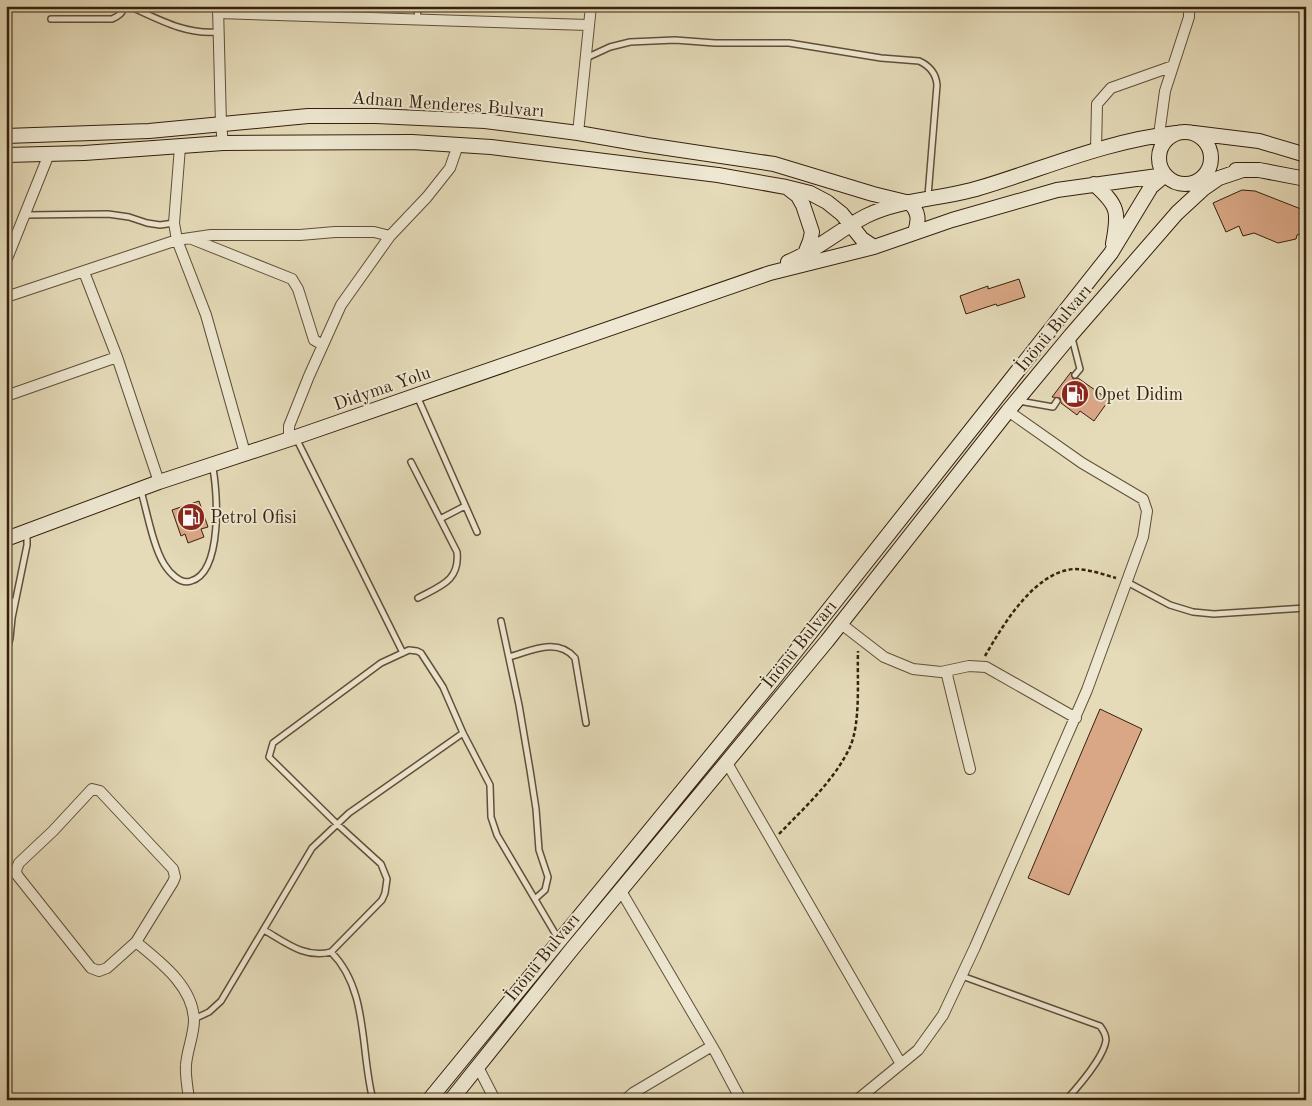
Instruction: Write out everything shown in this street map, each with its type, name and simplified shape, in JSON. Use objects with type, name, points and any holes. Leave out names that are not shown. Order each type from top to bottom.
[{"type":"main road","name":"Adnan Menderes Bulvarı","points":[[6,136],[149,130],[308,116],[376,116],[485,121],[578,133],[774,164],[873,194],[910,203]]},
{"type":"main road","points":[[1176,133],[1163,144],[1159,151],[1158,160],[1160,168],[1165,175],[1177,183],[1198,181],[1207,171],[1210,164],[1209,148],[1205,142],[1192,133]]},
{"type":"main road","points":[[770,273],[804,256],[866,216],[884,209],[979,188],[1096,150],[1140,138],[1176,133],[1192,133],[1259,142],[1306,155]]},
{"type":"main road","points":[[6,155],[223,144],[412,142],[491,147],[718,175],[786,187],[810,194],[827,202],[842,214],[862,239],[874,247]]},
{"type":"main road","points":[[1177,213],[1203,189],[1219,178],[1243,170]]},
{"type":"main road","points":[[1207,171],[1259,170],[1306,178]]},
{"type":"main road","points":[[770,273],[874,247],[952,220],[1057,190],[1165,175]]},
{"type":"main road","name":"İnönü Bulvarı","points":[[429,1100],[779,672],[1111,253],[1151,187],[1165,175]]},
{"type":"main road","points":[[1177,213],[1191,183]]},
{"type":"main road","points":[[1094,184],[1109,196],[1116,208],[1117,222],[1111,253]]},
{"type":"main road","points":[[786,187],[798,196],[812,232],[804,256]]},
{"type":"main road","points":[[910,203],[916,209],[918,215],[915,232]]},
{"type":"main road","name":"İnönü Bulvarı","points":[[451,1100],[840,623],[1012,406],[1177,213]]},
{"type":"main road","name":"Didyma Yolu","points":[[6,539],[140,488],[292,439],[770,273]]},
{"type":"street","points":[[578,133],[591,6]]},
{"type":"street","points":[[1159,135],[1165,91],[1189,17],[1189,6]]},
{"type":"street","points":[[223,144],[218,10],[418,20],[588,25]]},
{"type":"street","points":[[1096,150],[1097,104],[1111,88],[1173,66]]},
{"type":"street","points":[[292,439],[289,426],[341,305],[390,236],[427,197],[450,168],[458,145]]},
{"type":"street","points":[[180,146],[174,223],[177,240],[206,314],[245,453]]},
{"type":"street","points":[[6,261],[49,154]]},
{"type":"street","points":[[6,297],[177,240],[211,235],[300,236],[335,232],[374,232],[390,236]]},
{"type":"street","points":[[191,239],[292,279],[298,288],[314,340],[323,345]]},
{"type":"street","points":[[84,272],[117,357],[158,482]]},
{"type":"street","points":[[6,396],[117,357]]},
{"type":"street","points":[[858,1100],[918,1050],[938,1022],[961,976],[1076,718],[1143,536],[1147,511],[1143,499],[1082,463],[1012,406]]},
{"type":"street","points":[[840,623],[884,657],[912,669],[946,672],[969,666],[986,668],[1076,718]]},
{"type":"street","points":[[946,672],[970,769]]},
{"type":"street","points":[[726,763],[901,1064]]},
{"type":"street","points":[[92,790],[100,790],[174,873],[173,882],[136,942],[107,968],[99,971],[91,968],[17,875],[16,870],[19,863],[92,790]]},
{"type":"street","points":[[621,891],[712,1046],[741,1100]]},
{"type":"street","points":[[136,942],[154,957],[186,991],[190,1001],[194,1019],[186,1066],[189,1100]]},
{"type":"street","points":[[625,1100],[632,1093],[712,1046]]},
{"type":"street","points":[[478,1067],[495,1100]]},
{"type":"lane","points":[[51,19],[112,18],[124,11],[124,6]]},
{"type":"lane","points":[[129,6],[181,29],[204,33],[218,32]]},
{"type":"lane","points":[[417,6],[418,20]]},
{"type":"lane","points":[[586,58],[610,47],[630,42],[675,40],[715,43],[789,42],[830,51],[924,63],[935,75],[937,85],[928,199]]},
{"type":"lane","points":[[25,215],[108,214],[129,217],[147,223],[174,223]]},
{"type":"lane","points":[[1071,335],[1080,369],[1075,375]]},
{"type":"lane","points":[[416,395],[477,532]]},
{"type":"lane","points":[[1012,406],[1053,407],[1057,401]]},
{"type":"lane","points":[[292,439],[403,653]]},
{"type":"lane","points":[[412,462],[457,552],[457,566],[449,581],[418,598]]},
{"type":"lane","points":[[140,488],[158,551],[163,562],[180,580],[184,582],[191,581],[199,576],[206,567],[214,539],[217,490],[212,464]]},
{"type":"lane","points":[[440,519],[465,506]]},
{"type":"lane","points":[[6,655],[28,531]]},
{"type":"lane","points":[[1126,582],[1170,605],[1193,612],[1214,614],[1306,608]]},
{"type":"lane","points":[[6,597],[15,602]]},
{"type":"lane","points":[[501,621],[530,770],[536,809],[539,850],[548,877],[545,890],[535,899]]},
{"type":"lane","points":[[509,657],[546,646],[559,647],[570,653],[575,658],[586,723]]},
{"type":"lane","points":[[264,930],[302,952],[316,954],[331,952],[382,900],[387,886],[382,864],[337,824],[269,757],[273,743],[381,663],[414,650],[421,653],[443,688],[463,733],[490,785],[491,816],[497,834],[559,941]]},
{"type":"lane","points":[[194,1019],[210,1012],[221,1001],[312,848],[349,813],[463,733]]},
{"type":"lane","points":[[6,761],[6,766]]},
{"type":"lane","points":[[331,952],[340,961],[351,982],[359,1010],[373,1100]]},
{"type":"lane","points":[[961,976],[1100,1026],[1106,1040],[1099,1056],[1084,1079],[1066,1100]]},
{"type":"path","points":[[981,667],[996,638],[1018,606],[1040,583],[1054,573],[1081,569],[1126,582]]},
{"type":"path","points":[[771,842],[830,780],[850,746],[857,714],[858,637]]},
{"type":"building","points":[[1242,190],[1255,191],[1301,209],[1300,214],[1306,227],[1306,232],[1297,235],[1296,239],[1278,243],[1254,233],[1243,236],[1239,226],[1226,232],[1213,203]]},
{"type":"building","points":[[1019,279],[1025,297],[966,314],[960,296],[988,286],[988,289]]},
{"type":"building","points":[[1071,372],[1073,379],[1078,378],[1109,400],[1094,421],[1080,411],[1077,415],[1061,403],[1060,398],[1052,397]]},
{"type":"building","points":[[199,501],[208,527],[201,529],[204,537],[188,543],[185,534],[181,536],[172,510]]},
{"type":"building","points":[[1100,709],[1142,729],[1069,895],[1028,878]]},
{"type":"place","name":"Opet Didim","points":[[1075,394]]},
{"type":"place","name":"Petrol Ofisi","points":[[191,517]]}]
